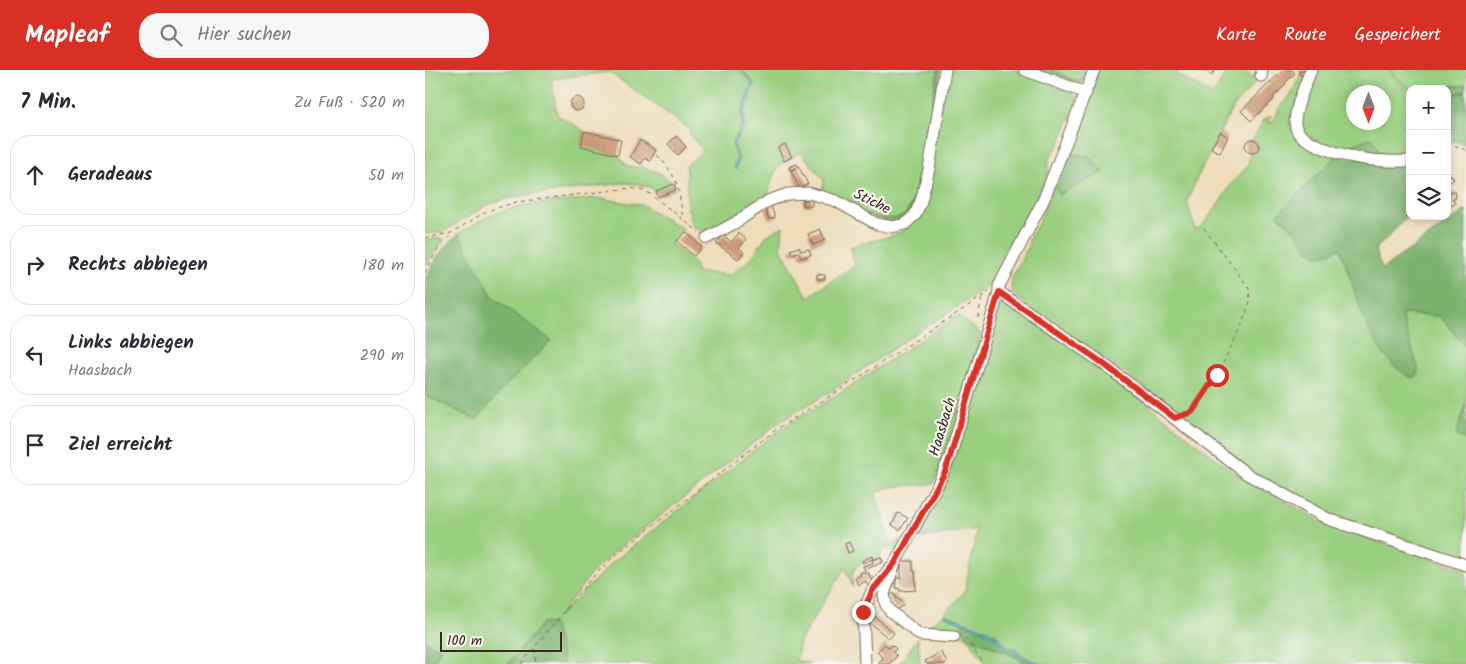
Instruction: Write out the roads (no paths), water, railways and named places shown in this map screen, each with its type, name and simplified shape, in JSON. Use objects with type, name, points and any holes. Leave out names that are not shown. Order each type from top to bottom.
[{"type":"street","name":"Stiche","points":[[707,238],[733,224],[768,200],[788,194],[809,193],[837,201],[877,224],[892,227],[905,224],[915,215],[921,201],[929,169],[945,70]]},
{"type":"street","points":[[1025,70],[1086,94]]},
{"type":"street","name":"Haasbach","points":[[954,637],[920,635],[890,612],[886,605],[885,594],[895,563],[937,486],[950,457],[999,289],[1044,199],[1094,70]]},
{"type":"street","points":[[1311,70],[1294,118],[1296,128],[1302,137],[1337,154],[1384,162],[1406,161]]},
{"type":"street","points":[[999,289],[1097,359],[1241,470],[1316,514],[1466,565]]},
{"type":"street","name":"Haasbach","points":[[865,664],[863,612],[872,591],[895,563]]},
{"type":"water","points":[[740,70],[754,83],[744,113],[744,126],[734,143],[738,160],[736,170],[734,166],[737,160],[732,143],[742,126],[742,113],[752,83]]},
{"type":"water","points":[[944,614],[995,633],[1009,648],[1013,648],[1027,658],[1043,664],[1026,660],[1004,647],[994,635],[992,636]]}]
